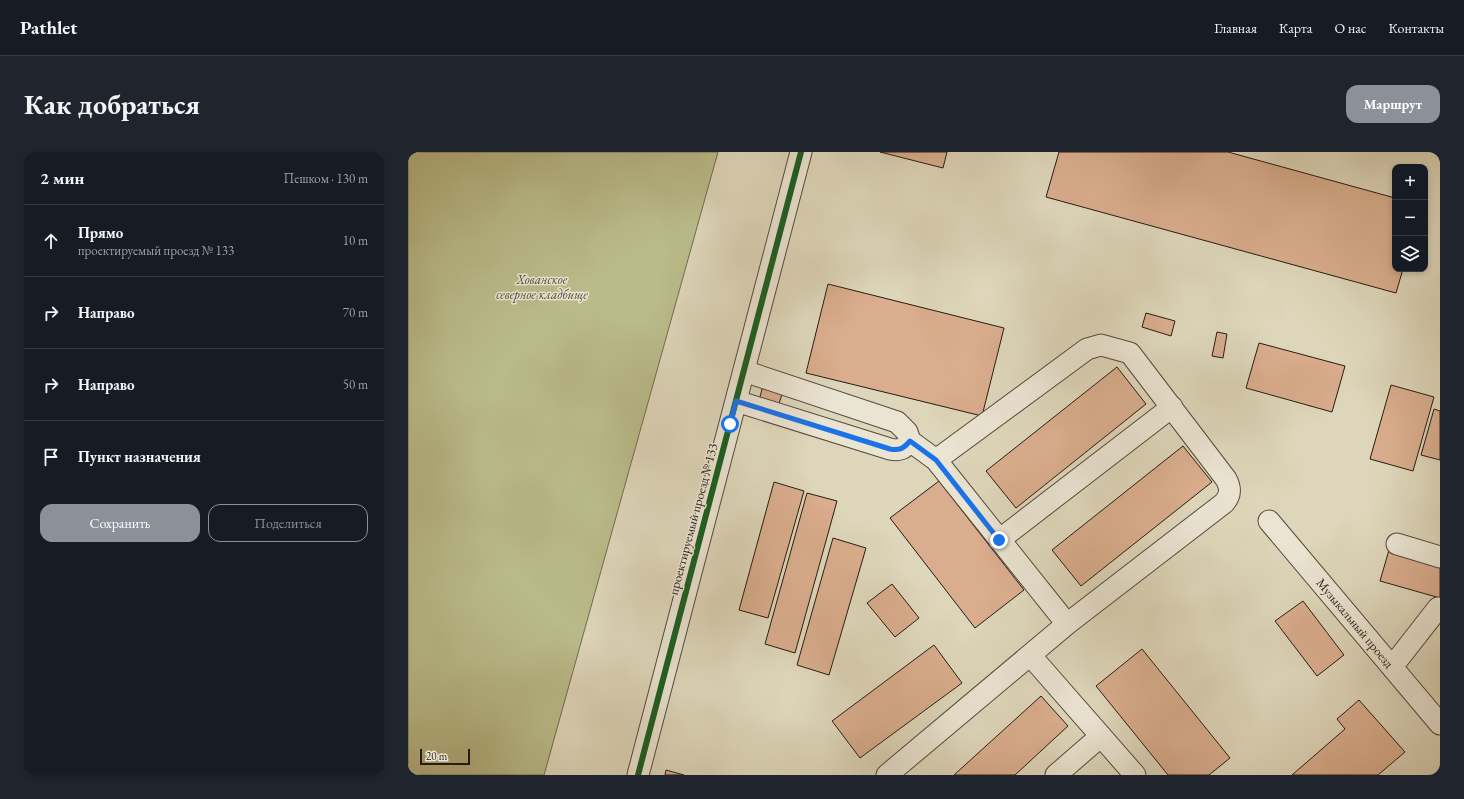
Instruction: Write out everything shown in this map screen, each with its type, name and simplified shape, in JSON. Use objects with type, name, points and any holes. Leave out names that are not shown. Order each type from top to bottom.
[{"type":"street","name":"проектируемый проезд № 133","points":[[638,775],[801,152]]},
{"type":"street","points":[[887,775],[1067,624],[1224,503],[1229,497],[1229,485],[1226,479],[1130,353],[1101,346],[1087,349],[936,460]]},
{"type":"street","points":[[744,371],[897,422],[903,426],[910,441],[936,460],[1067,624]]},
{"type":"street","points":[[736,401],[890,449],[897,450],[904,448],[910,441]]},
{"type":"street","points":[[999,540],[1172,408]]},
{"type":"street","name":"Музыкальный проезд","points":[[1269,521],[1440,724]]},
{"type":"street","points":[[1397,544],[1440,557]]},
{"type":"street","points":[[1392,667],[1435,616]]},
{"type":"street","points":[[1030,655],[1136,775]]},
{"type":"street","points":[[1056,775],[1101,736]]},
{"type":"green space","name":"Хованское северное кладбище","points":[[408,152],[718,152],[544,775],[408,775]]},
{"type":"building","points":[[880,152],[947,152],[943,168]]},
{"type":"building","points":[[1059,152],[1228,152],[1392,197],[1392,272],[1402,272],[1396,293],[1046,197]]},
{"type":"building","points":[[828,284],[1004,328],[982,416],[806,373]]},
{"type":"building","points":[[1146,313],[1175,321],[1171,336],[1142,327]]},
{"type":"building","points":[[1217,332],[1227,334],[1223,358],[1212,356]]},
{"type":"building","points":[[1259,343],[1345,366],[1332,412],[1246,388]]},
{"type":"building","points":[[1117,367],[1146,404],[1016,508],[986,471]]},
{"type":"building","points":[[764,382],[784,388],[777,410],[758,404]]},
{"type":"building","points":[[1391,385],[1434,397],[1413,471],[1370,459]]},
{"type":"building","points":[[1434,409],[1440,411],[1440,460],[1421,455]]},
{"type":"building","points":[[1183,446],[1212,482],[1081,586],[1052,550]]},
{"type":"building","points":[[939,481],[1024,590],[975,628],[890,518]]},
{"type":"building","points":[[774,482],[804,491],[768,618],[739,610]]},
{"type":"building","points":[[807,493],[837,501],[795,653],[765,644]]},
{"type":"building","points":[[833,538],[866,548],[829,675],[797,665]]},
{"type":"building","points":[[1389,550],[1440,565],[1440,598],[1380,581]]},
{"type":"building","points":[[892,584],[919,618],[895,637],[867,603]]},
{"type":"building","points":[[1303,601],[1344,655],[1317,676],[1275,621]]},
{"type":"building","points":[[934,645],[962,683],[860,758],[832,721]]},
{"type":"building","points":[[1142,649],[1230,758],[1209,775],[1168,775],[1096,686]]},
{"type":"building","points":[[1041,696],[1068,726],[1015,775],[954,775]]},
{"type":"building","points":[[1359,700],[1405,752],[1378,775],[1292,775],[1345,729],[1337,719]]},
{"type":"building","points":[[666,770],[684,775],[665,775]]},
{"type":"cycle path","points":[[638,775],[801,152]]},
{"type":"route","points":[[730,424],[736,401],[890,449],[897,450],[904,448],[910,441],[936,460],[999,540]]}]
